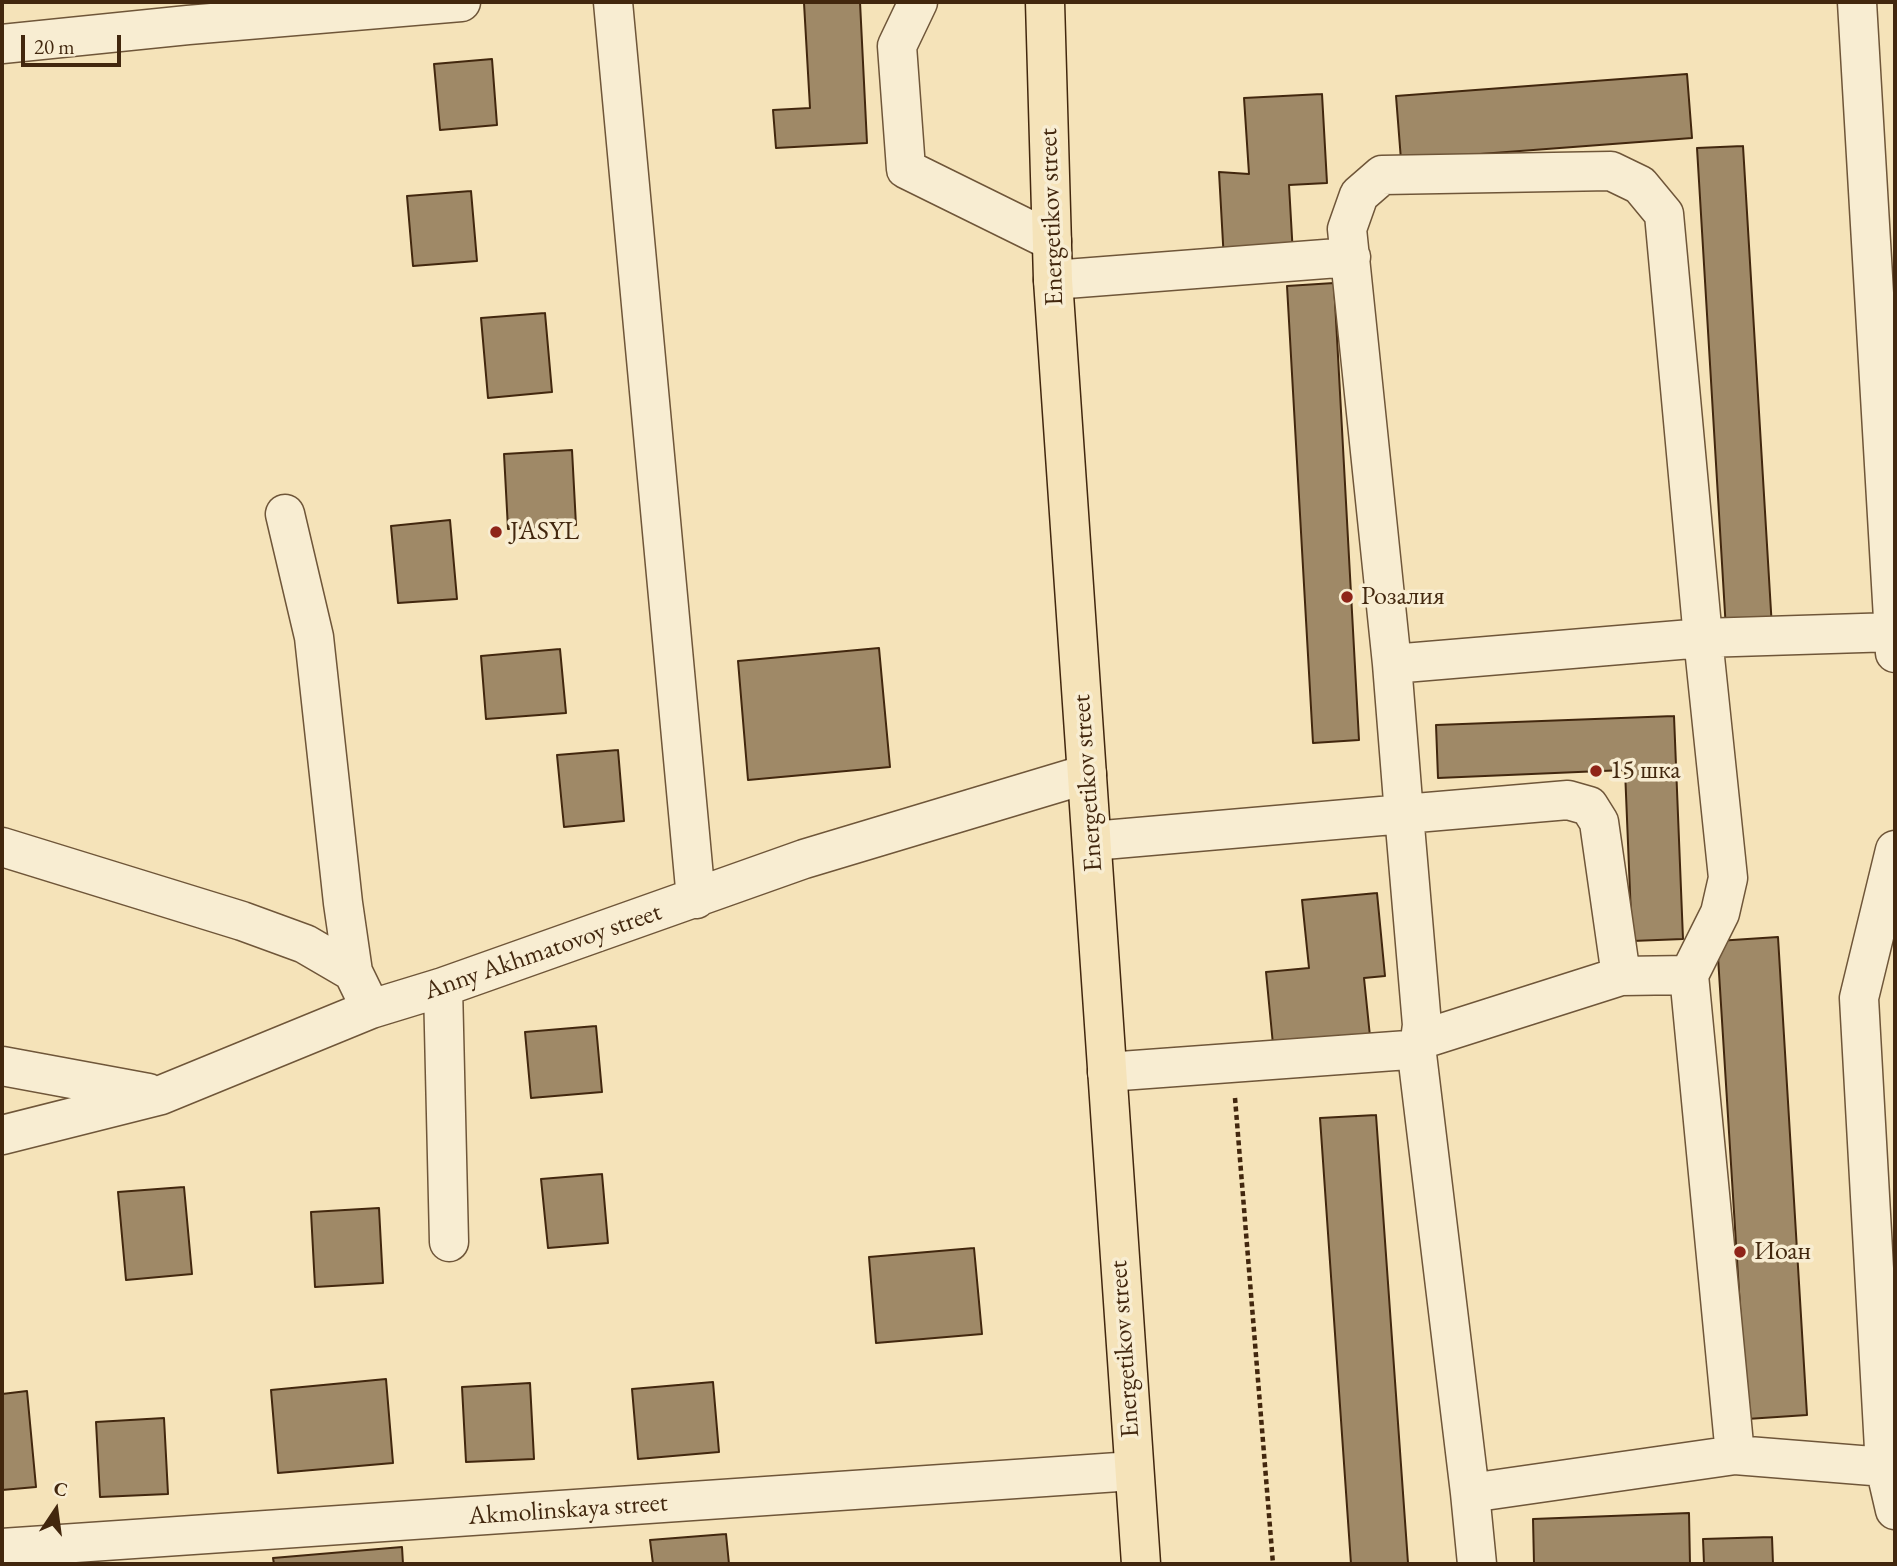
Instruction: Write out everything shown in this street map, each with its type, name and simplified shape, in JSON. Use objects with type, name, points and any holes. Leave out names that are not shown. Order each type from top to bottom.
[{"type":"main road","name":"Energetikov street","points":[[1045,2],[1053,280],[1141,1564]]},
{"type":"street","points":[[2,44],[190,13],[461,2]]},
{"type":"street","points":[[613,2],[696,899]]},
{"type":"street","points":[[918,2],[897,46],[906,169],[1052,241]]},
{"type":"street","points":[[1392,664],[1703,639],[1895,643],[1857,2]]},
{"type":"street","points":[[1476,1564],[1418,1043],[1422,1025],[1392,664],[1347,229],[1359,195],[1382,175],[1611,171],[1640,186],[1664,214],[1728,878],[1720,912],[1689,975],[1735,1455]]},
{"type":"street","points":[[1053,280],[1351,257]]},
{"type":"street","points":[[285,514],[314,637],[353,972],[371,1009]]},
{"type":"street","name":"Anny Akhmatovoy street","points":[[2,1135],[161,1095],[371,1009],[443,987],[804,859],[1087,774]]},
{"type":"street","points":[[1092,841],[1569,800],[1589,806],[1599,821],[1621,976]]},
{"type":"street","points":[[2,847],[242,921],[305,944],[353,972]]},
{"type":"street","points":[[1895,850],[1883,948],[1859,998],[1885,1467],[1895,1510]]},
{"type":"street","points":[[1107,1072],[1408,1050],[1418,1043],[1621,976],[1689,975]]},
{"type":"street","points":[[443,987],[449,1242]]},
{"type":"street","points":[[2,1066],[161,1095]]},
{"type":"street","points":[[1470,1493],[1735,1455],[1885,1467]]},
{"type":"street","name":"Akmolinskaya street","points":[[2,1548],[1133,1471]]},
{"type":"path","points":[[1232,1063],[1273,1564]]},
{"type":"building","points":[[860,2],[867,143],[776,148],[773,110],[810,108],[804,3]]},
{"type":"building","points":[[492,59],[497,125],[440,130],[434,64]]},
{"type":"building","points":[[1687,74],[1692,138],[1401,160],[1396,96]]},
{"type":"building","points":[[1322,94],[1327,183],[1289,185],[1293,255],[1224,261],[1219,172],[1249,174],[1244,98]]},
{"type":"building","points":[[1743,146],[1772,628],[1726,630],[1697,148]]},
{"type":"building","points":[[471,191],[477,261],[413,266],[407,196]]},
{"type":"building","points":[[1334,283],[1359,740],[1313,743],[1287,286]]},
{"type":"building","points":[[545,313],[552,392],[488,398],[481,318]]},
{"type":"building","points":[[572,450],[576,525],[508,529],[504,454]]},
{"type":"building","points":[[450,520],[457,599],[398,603],[391,526]]},
{"type":"building","points":[[879,648],[890,767],[748,780],[738,661]]},
{"type":"building","points":[[560,649],[566,713],[486,719],[481,656]]},
{"type":"building","points":[[1674,716],[1683,939],[1632,941],[1625,770],[1438,778],[1436,725]]},
{"type":"building","points":[[618,750],[624,821],[564,827],[557,755]]},
{"type":"building","points":[[1377,893],[1385,976],[1364,978],[1371,1046],[1274,1055],[1266,972],[1309,968],[1302,900]]},
{"type":"building","points":[[1778,937],[1807,1415],[1747,1419],[1717,941]]},
{"type":"building","points":[[596,1026],[602,1092],[531,1098],[525,1032]]},
{"type":"building","points":[[1376,1115],[1408,1563],[1351,1564],[1320,1118]]},
{"type":"building","points":[[602,1174],[608,1243],[548,1248],[541,1179]]},
{"type":"building","points":[[184,1187],[192,1274],[126,1280],[118,1192]]},
{"type":"building","points":[[379,1208],[383,1283],[315,1287],[311,1212]]},
{"type":"building","points":[[974,1248],[982,1334],[876,1343],[869,1257]]},
{"type":"building","points":[[386,1379],[393,1463],[278,1473],[271,1390]]},
{"type":"building","points":[[713,1382],[719,1452],[638,1459],[632,1389]]},
{"type":"building","points":[[530,1383],[534,1459],[466,1462],[462,1387]]},
{"type":"building","points":[[27,1391],[36,1487],[2,1490],[2,1394]]},
{"type":"building","points":[[164,1418],[168,1494],[100,1497],[96,1422]]},
{"type":"building","points":[[1689,1513],[1690,1564],[1534,1564],[1533,1519]]},
{"type":"building","points":[[726,1534],[729,1564],[653,1564],[650,1540]]},
{"type":"building","points":[[1772,1537],[1773,1564],[1704,1564],[1703,1539]]},
{"type":"building","points":[[402,1547],[403,1564],[274,1564],[273,1558]]},
{"type":"place","name":"JASYL","points":[[496,532]]},
{"type":"place","name":"Розалия","points":[[1347,597]]},
{"type":"place","name":"15 шка","points":[[1596,771]]},
{"type":"place","name":"Иоан","points":[[1740,1252]]}]
